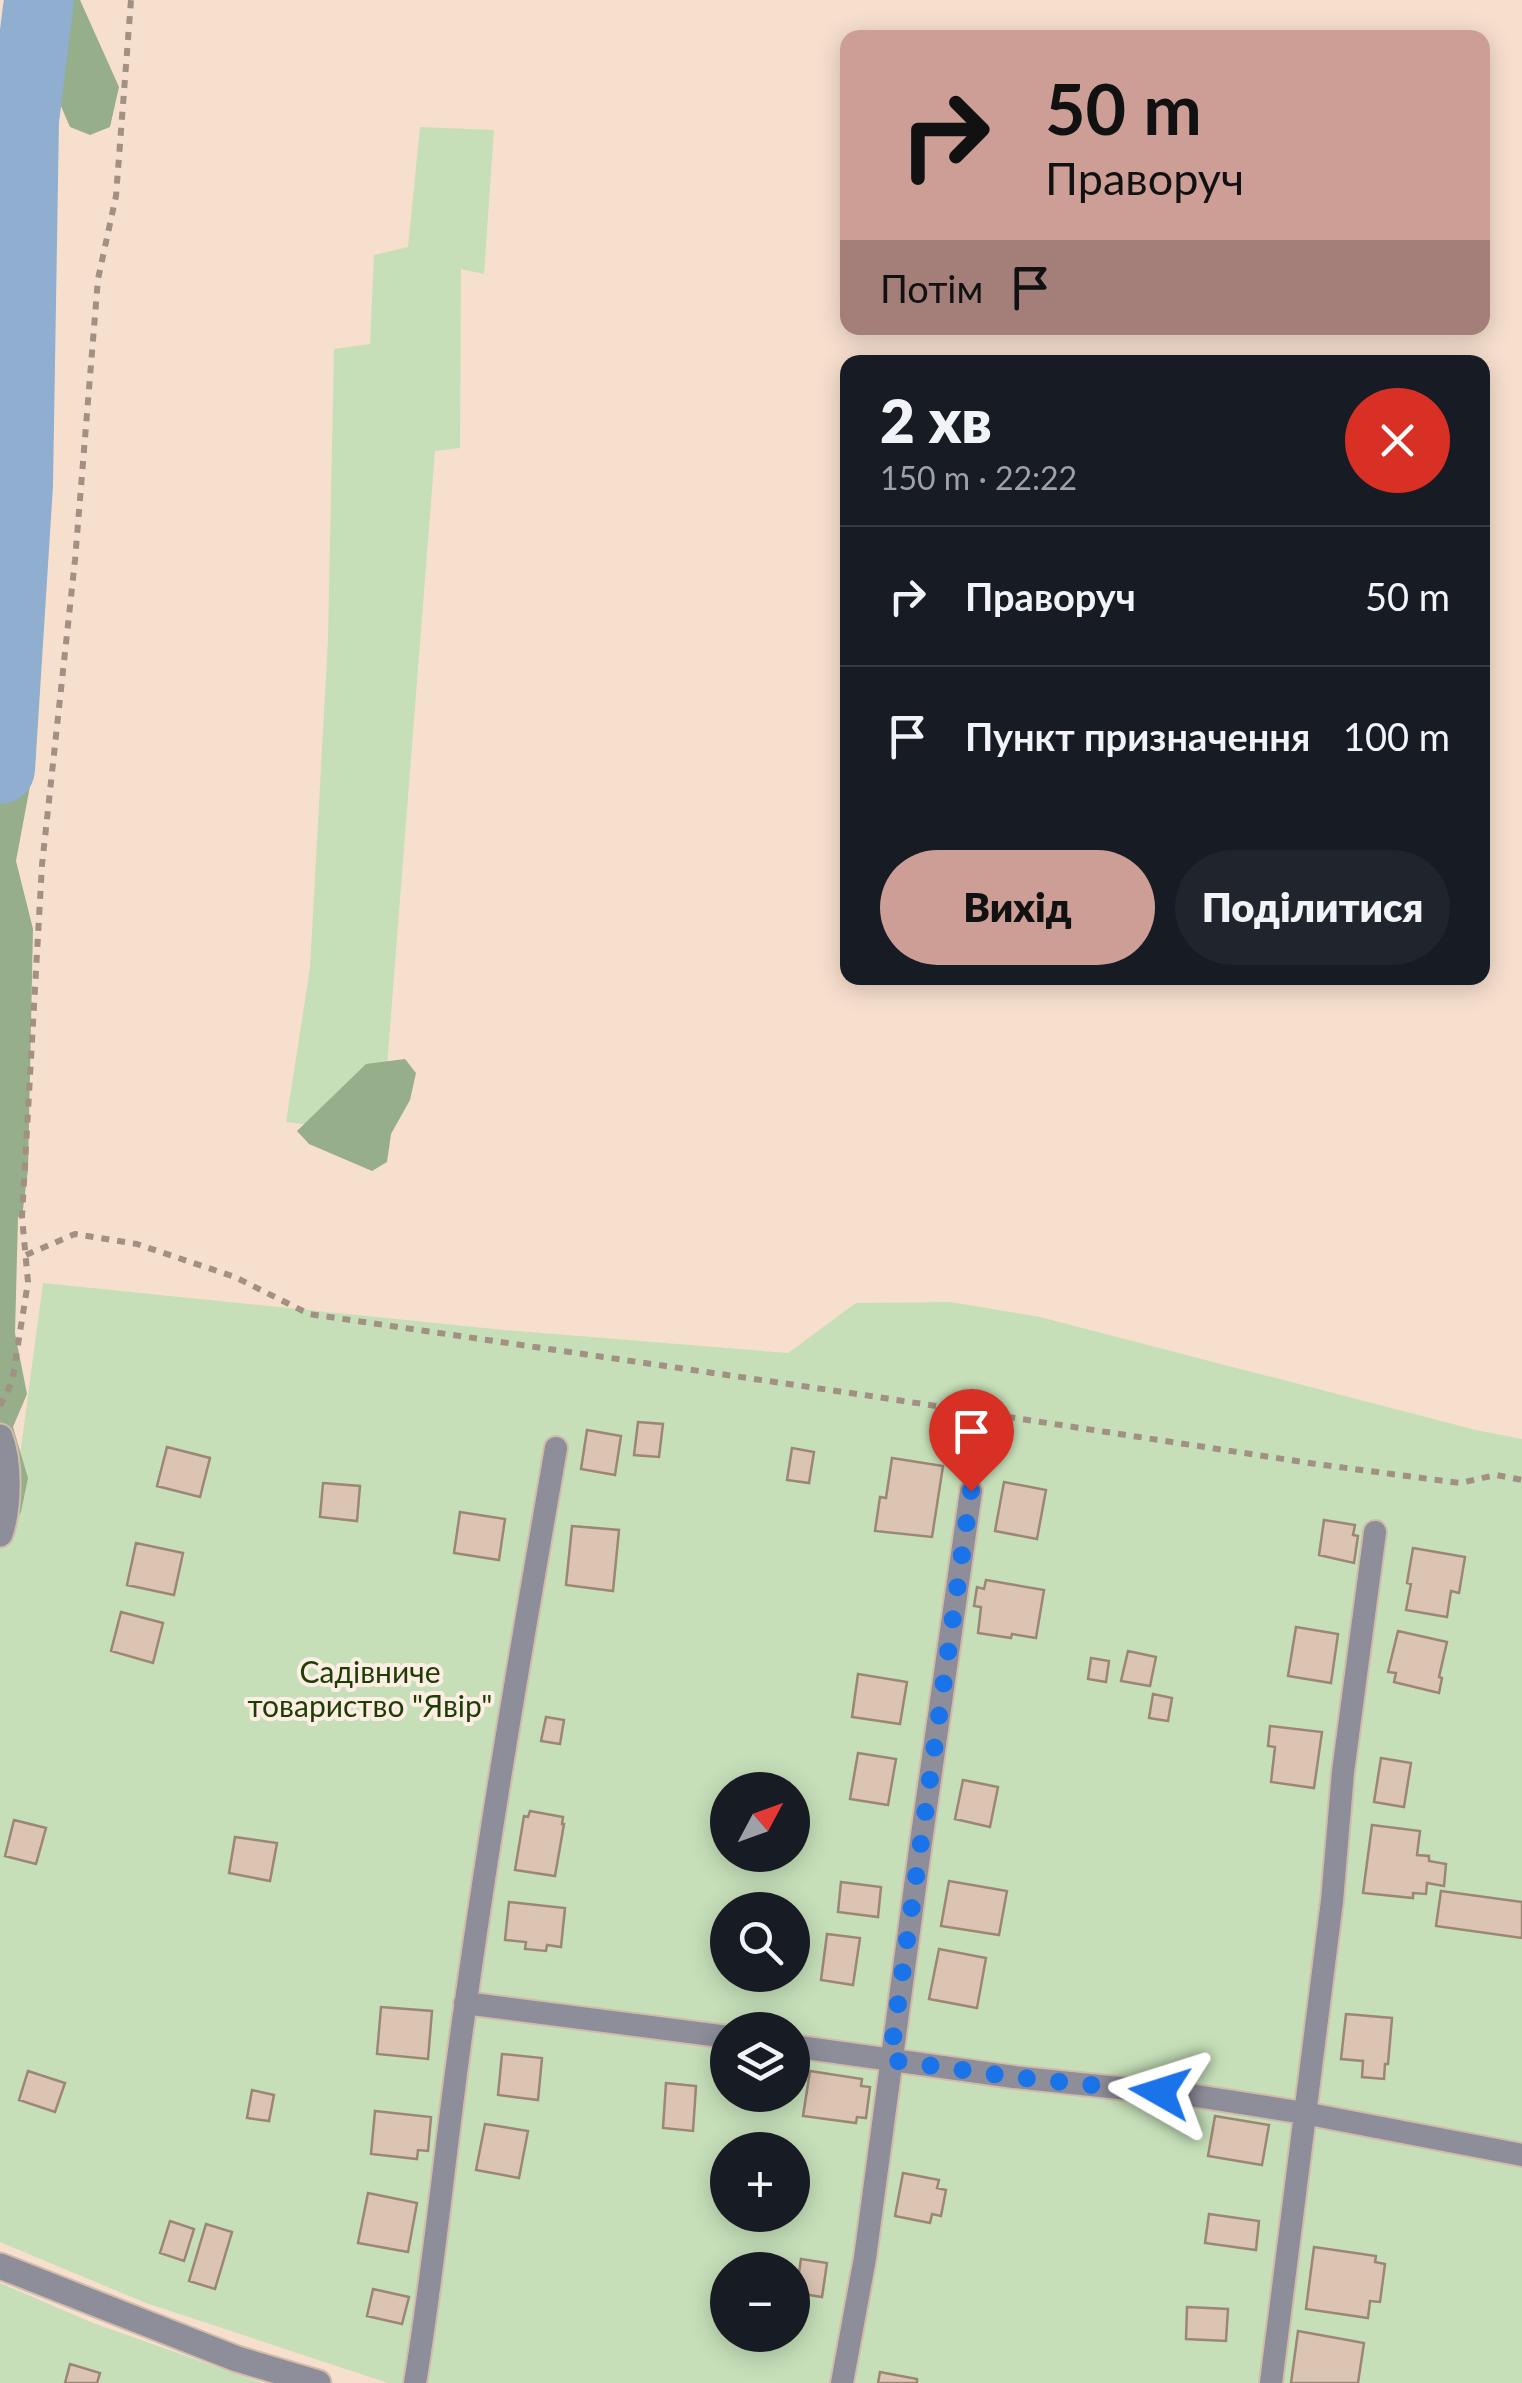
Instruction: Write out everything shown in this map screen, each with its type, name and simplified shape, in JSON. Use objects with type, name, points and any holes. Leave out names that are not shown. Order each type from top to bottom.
[{"type":"street","points":[[0,1437],[6,1453],[5,1519],[0,1534]]},
{"type":"street","points":[[0,2266],[282,2378],[318,2383]]},
{"type":"lane","points":[[415,2383],[431,2286],[465,2003],[556,1448]]},
{"type":"lane","points":[[842,2383],[865,2258],[971,1491]]},
{"type":"lane","points":[[1272,2383],[1375,1532]]},
{"type":"lane","points":[[465,2003],[710,2035]]},
{"type":"lane","points":[[810,2049],[1014,2077],[1196,2096],[1522,2155]]},
{"type":"path","points":[[0,1406],[12,1382],[28,1282],[22,1216],[42,865],[75,560],[98,278],[116,196],[131,0]]},
{"type":"path","points":[[26,1255],[75,1234],[137,1244],[219,1272],[309,1314],[1334,1466],[1460,1483],[1496,1475],[1522,1480]]},
{"type":"green space","points":[[25,0],[80,0],[119,87],[110,127],[90,135],[70,127],[51,83],[28,59]]},
{"type":"green space","points":[[420,127],[494,130],[484,274],[461,269],[460,448],[435,451],[387,1066],[320,1126],[286,1122],[310,968],[328,639],[334,349],[370,344],[374,255],[408,247]]},
{"type":"green space","points":[[19,382],[30,386],[37,395],[39,429],[29,501],[32,658],[38,667],[27,670],[26,682],[36,754],[16,861],[33,929],[28,1170],[22,1217],[18,1217],[15,1333],[27,1394],[13,1427],[28,1478],[21,1512],[0,1545],[0,391]]},
{"type":"green space","points":[[405,1059],[416,1073],[410,1100],[391,1134],[387,1162],[372,1171],[309,1144],[297,1131],[366,1064]]},
{"type":"green space","name":"Садівниче товариство \"Явір\"","points":[[43,1283],[504,1330],[788,1353],[856,1303],[951,1302],[1040,1317],[1522,1439],[1522,2383],[388,2383],[146,2303],[0,2242],[0,1547],[12,1515]]},
{"type":"green space","points":[[0,2283],[93,2323],[262,2383],[0,2383]]},
{"type":"building","points":[[638,1422],[663,1424],[659,1457],[634,1455]]},
{"type":"building","points":[[587,1430],[621,1436],[615,1475],[581,1469]]},
{"type":"building","points":[[167,1447],[210,1458],[200,1497],[157,1486]]},
{"type":"building","points":[[792,1448],[814,1452],[809,1483],[787,1480]]},
{"type":"building","points":[[892,1458],[943,1466],[932,1537],[875,1531],[880,1497],[886,1498]]},
{"type":"building","points":[[1004,1482],[1046,1490],[1037,1539],[995,1531]]},
{"type":"building","points":[[323,1483],[360,1486],[357,1521],[320,1517]]},
{"type":"building","points":[[460,1512],[505,1519],[499,1560],[454,1553]]},
{"type":"building","points":[[1324,1520],[1355,1525],[1353,1535],[1358,1536],[1354,1563],[1319,1555]]},
{"type":"building","points":[[572,1526],[619,1530],[613,1591],[566,1585]]},
{"type":"building","points":[[136,1543],[183,1553],[174,1595],[127,1585]]},
{"type":"building","points":[[1413,1548],[1465,1557],[1459,1593],[1451,1591],[1447,1617],[1406,1610]]},
{"type":"building","points":[[986,1580],[1044,1590],[1036,1638],[978,1633],[981,1607],[974,1606],[977,1587],[984,1589]]},
{"type":"building","points":[[121,1612],[163,1623],[153,1663],[111,1651]]},
{"type":"building","points":[[1296,1627],[1338,1634],[1331,1683],[1288,1676]]},
{"type":"building","points":[[1398,1631],[1447,1642],[1439,1693],[1394,1682],[1396,1673],[1388,1672]]},
{"type":"building","points":[[1128,1651],[1156,1657],[1150,1686],[1121,1681]]},
{"type":"building","points":[[1091,1658],[1109,1661],[1106,1682],[1088,1679]]},
{"type":"building","points":[[858,1674],[907,1682],[900,1724],[852,1717]]},
{"type":"building","points":[[1153,1694],[1172,1698],[1168,1721],[1149,1718]]},
{"type":"building","points":[[546,1717],[564,1720],[560,1744],[541,1741]]},
{"type":"building","points":[[1270,1726],[1322,1732],[1314,1788],[1271,1782],[1275,1747],[1268,1746]]},
{"type":"building","points":[[858,1753],[896,1759],[888,1805],[850,1799]]},
{"type":"building","points":[[1381,1758],[1411,1763],[1404,1807],[1374,1802]]},
{"type":"building","points":[[963,1780],[998,1787],[990,1827],[955,1819]]},
{"type":"building","points":[[530,1811],[563,1817],[555,1876],[515,1870],[524,1816],[528,1817]]},
{"type":"building","points":[[14,1820],[46,1828],[36,1864],[5,1856]]},
{"type":"building","points":[[1372,1825],[1420,1831],[1417,1855],[1446,1864],[1444,1886],[1427,1883],[1426,1894],[1413,1893],[1413,1898],[1363,1893]]},
{"type":"building","points":[[235,1837],[277,1843],[270,1881],[229,1873]]},
{"type":"building","points":[[949,1881],[1007,1891],[999,1935],[941,1926]]},
{"type":"building","points":[[841,1882],[881,1887],[878,1917],[838,1912]]},
{"type":"building","points":[[1441,1891],[1522,1902],[1522,1938],[1436,1926]]},
{"type":"building","points":[[509,1902],[565,1908],[561,1947],[547,1945],[546,1951],[525,1949],[526,1942],[505,1940]]},
{"type":"building","points":[[827,1934],[860,1938],[853,1985],[821,1980]]},
{"type":"building","points":[[939,1949],[986,1958],[977,2008],[929,1999]]},
{"type":"building","points":[[381,2007],[432,2011],[428,2059],[377,2054]]},
{"type":"building","points":[[1346,2014],[1392,2018],[1384,2079],[1362,2077],[1363,2061],[1341,2059]]},
{"type":"building","points":[[502,2054],[542,2058],[538,2100],[498,2095]]},
{"type":"building","points":[[28,2071],[65,2083],[55,2112],[19,2100]]},
{"type":"building","points":[[810,2071],[862,2079],[861,2086],[870,2087],[866,2118],[857,2117],[856,2123],[803,2116],[804,2112],[810,2112]]},
{"type":"building","points":[[666,2083],[696,2086],[693,2131],[663,2128]]},
{"type":"building","points":[[252,2090],[274,2095],[269,2121],[247,2118]]},
{"type":"building","points":[[375,2111],[431,2117],[428,2151],[418,2150],[417,2159],[371,2154]]},
{"type":"building","points":[[1215,2116],[1269,2125],[1262,2165],[1208,2156]]},
{"type":"building","points":[[485,2124],[528,2131],[519,2178],[476,2170]]},
{"type":"building","points":[[903,2173],[939,2180],[937,2188],[946,2190],[941,2216],[932,2214],[930,2223],[895,2216]]},
{"type":"building","points":[[368,2193],[417,2203],[408,2252],[358,2243]]},
{"type":"building","points":[[1209,2214],[1259,2221],[1256,2250],[1205,2243]]},
{"type":"building","points":[[170,2221],[194,2229],[184,2261],[160,2253]]},
{"type":"building","points":[[206,2224],[232,2232],[215,2289],[189,2281]]},
{"type":"building","points":[[1314,2247],[1376,2256],[1375,2262],[1385,2264],[1380,2302],[1370,2301],[1368,2318],[1306,2309]]},
{"type":"building","points":[[810,2260],[827,2263],[822,2297],[810,2295]]},
{"type":"building","points":[[373,2289],[409,2297],[402,2324],[367,2316]]},
{"type":"building","points":[[1187,2307],[1228,2309],[1226,2341],[1186,2339]]},
{"type":"building","points":[[1298,2331],[1364,2343],[1358,2383],[1291,2383]]},
{"type":"building","points":[[70,2364],[100,2373],[97,2383],[65,2383]]},
{"type":"building","points":[[880,2372],[917,2379],[917,2383],[878,2383]]},
{"type":"waterway","points":[[0,769],[18,485],[24,120],[39,0]]},
{"type":"route","points":[[971,1491],[890,2060],[1160,2092]]}]
